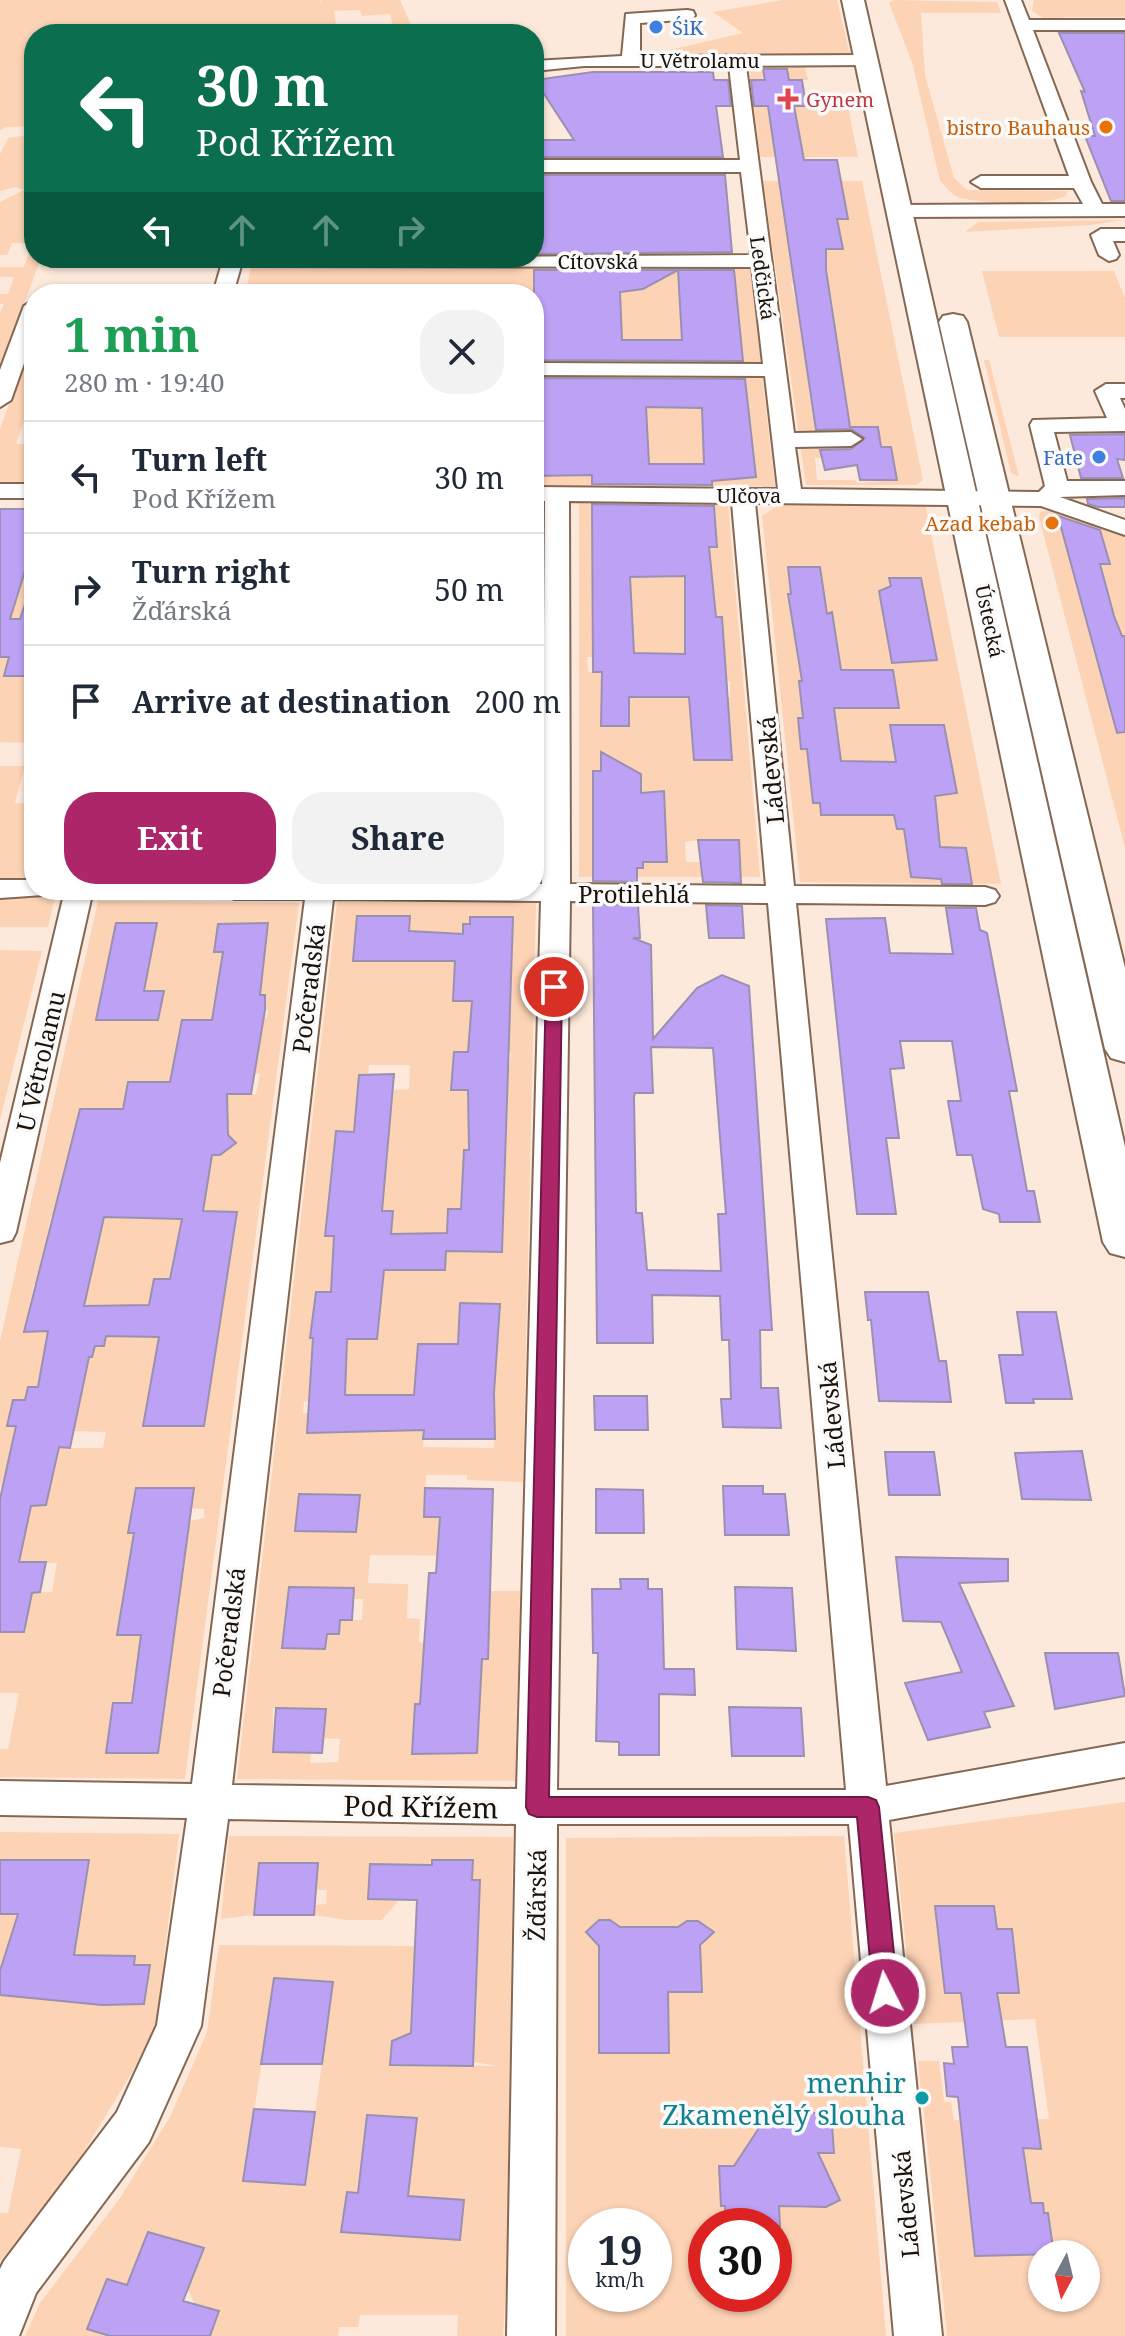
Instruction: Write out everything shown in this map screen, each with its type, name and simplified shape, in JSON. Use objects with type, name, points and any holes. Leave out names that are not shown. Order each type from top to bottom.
[{"type":"main road","name":"Ústecká","points":[[853,0],[867,60],[913,211],[980,497],[1125,1049]]},
{"type":"main road","name":"Ústecká","points":[[913,211],[920,185]]},
{"type":"main road","name":"Ústecká","points":[[913,211],[933,239]]},
{"type":"main road","name":"Ústecká","points":[[946,293],[980,497],[1125,1242]]},
{"type":"street","points":[[1013,0],[1081,182],[1093,205]]},
{"type":"street","points":[[631,61],[632,18],[687,15]]},
{"type":"street","points":[[1022,25],[1125,25]]},
{"type":"street","points":[[828,59],[832,82]]},
{"type":"street","name":"Ledčická","points":[[737,60],[790,495]]},
{"type":"street","name":"U Větrolamu","points":[[544,65],[631,61],[867,60]]},
{"type":"street","points":[[544,166],[749,166]]},
{"type":"street","points":[[981,182],[1081,182]]},
{"type":"street","points":[[1093,205],[1125,190]]},
{"type":"street","points":[[913,211],[1093,205],[1125,210]]},
{"type":"street","points":[[1109,255],[1101,235],[1125,235]]},
{"type":"street","name":"Cítovská","points":[[544,260],[761,261]]},
{"type":"street","points":[[0,400],[24,334]]},
{"type":"street","points":[[544,369],[775,370]]},
{"type":"street","points":[[1050,494],[1041,425],[1123,429],[1106,391],[1125,391]]},
{"type":"street","points":[[784,440],[851,439]]},
{"type":"street","points":[[1050,494],[1125,488]]},
{"type":"street","points":[[0,491],[24,491]]},
{"type":"street","name":"Ulčova","points":[[546,494],[980,497],[1050,494]]},
{"type":"street","name":"Žďárská","points":[[531,2336],[537,1807],[556,893],[546,494]]},
{"type":"street","name":"Ládevská","points":[[743,494],[918,2336]]},
{"type":"street","points":[[1050,494],[1125,528]]},
{"type":"street","points":[[0,889],[24,889]]},
{"type":"street","name":"Protilehlá","points":[[544,893],[985,896]]},
{"type":"street","name":"U Větrolamu","points":[[0,1232],[77,900]]},
{"type":"street","name":"Počeradská","points":[[0,2324],[20,2277],[133,2127],[179,2026],[192,1949],[207,1803],[319,900]]},
{"type":"street","name":"Pod Křížem","points":[[0,1798],[537,1807],[868,1807],[1125,1760]]},
{"type":"shaded area","points":[[0,0],[320,0],[321,3],[321,0],[400,0],[411,24],[392,24],[390,14],[362,16],[360,10],[334,11],[336,24],[24,24],[24,126],[0,130]]},
{"type":"shaded area","points":[[782,0],[837,0],[850,54],[643,56],[743,33],[713,12]]},
{"type":"shaded area","points":[[893,0],[997,2],[1001,13],[921,13],[925,75],[954,178],[967,190],[1067,191],[1066,196],[1029,203],[981,201],[958,197],[940,181],[912,62],[889,3]]},
{"type":"shaded area","points":[[1034,0],[1125,0],[1125,17],[1063,17],[1064,23],[1045,19],[1032,11]]},
{"type":"shaded area","points":[[749,67],[805,67],[808,80],[761,81],[765,107],[809,107],[808,97],[846,97],[858,157],[760,157]]},
{"type":"shaded area","points":[[24,136],[24,190],[15,187],[0,191],[0,154],[8,138]]},
{"type":"shaded area","points":[[763,181],[862,181],[923,480],[916,485],[806,485]],"holes":[[[791,283],[828,283],[833,307],[797,307]],[[809,392],[844,392],[850,425],[815,425]],[[849,447],[891,447],[897,480],[857,483],[856,480],[817,480],[815,458],[850,458]]]},
{"type":"shaded area","points":[[24,190],[24,243],[12,243],[7,255],[0,255],[0,202]]},
{"type":"shaded area","points":[[1125,220],[1090,225],[965,232],[978,222]]},
{"type":"shaded area","points":[[0,267],[37,268],[31,284],[24,284],[24,304],[0,369],[0,313],[4,304],[0,304],[0,294],[8,294],[14,277],[0,277]]},
{"type":"shaded area","points":[[251,268],[750,268],[761,364],[544,363],[544,284],[247,284]]},
{"type":"shaded area","points":[[982,271],[1114,271],[1125,298],[1125,337],[999,337]]},
{"type":"shaded area","points":[[984,360],[989,360],[1019,476],[1011,473]]},
{"type":"shaded area","points":[[24,362],[24,421],[16,444],[24,444],[24,487],[0,486],[0,429]]},
{"type":"shaded area","points":[[544,376],[682,376],[683,385],[699,385],[699,376],[762,376],[775,486],[544,486]]},
{"type":"shaded area","points":[[579,503],[728,503],[760,877],[579,877]],"holes":[[[685,617],[722,617],[723,633],[685,633]],[[593,642],[624,642],[645,672],[588,672],[587,657],[593,657]],[[730,681],[730,697],[671,697],[670,688]],[[593,771],[641,774],[641,780],[636,782],[635,795],[592,795]],[[739,840],[741,868],[702,868],[701,862],[686,862],[685,842]]]},
{"type":"shaded area","points":[[780,504],[925,504],[1001,884],[800,882],[762,516]]},
{"type":"shaded area","points":[[1051,510],[1125,537],[1125,848],[1039,517],[1040,512]],"holes":[[[1064,536],[1102,536],[1110,564],[1082,564]]]},
{"type":"shaded area","points":[[24,571],[24,619],[0,619]]},
{"type":"shaded area","points":[[0,657],[24,657],[24,743],[0,742]]},
{"type":"shaded area","points":[[0,766],[24,766],[15,803],[24,803],[24,885],[0,885]]},
{"type":"shaded area","points":[[0,896],[54,900],[48,927],[0,927]]},
{"type":"shaded area","points":[[98,901],[299,903],[185,1779],[0,1777],[0,1749],[8,1749],[19,1693],[0,1693],[0,1631],[28,1592],[52,1592],[57,1563],[17,1562],[0,1536],[25,1535],[31,1506],[46,1505],[55,1467],[7,1467],[0,1489],[0,1341]],"holes":[[[218,924],[268,924],[228,952],[214,952]],[[102,991],[163,991],[158,1020],[96,1019]],[[216,995],[265,995],[264,1010],[268,1010],[267,1018],[212,1018]],[[258,1050],[255,1073],[260,1074],[256,1094],[202,1093]],[[51,1216],[85,1216],[102,1229],[95,1257],[51,1256],[55,1237],[47,1236]],[[154,1279],[219,1280],[174,1337],[147,1337]],[[34,1284],[89,1284],[85,1306],[109,1316],[104,1346],[95,1346],[92,1357],[44,1357],[48,1331],[24,1331]],[[28,1387],[83,1388],[74,1426],[7,1426],[13,1400],[25,1400]],[[70,1431],[106,1432],[103,1448],[67,1448]],[[136,1488],[193,1488],[191,1508],[204,1509],[204,1518],[129,1533]],[[127,1573],[183,1573],[175,1633],[117,1634]],[[136,1671],[169,1671],[158,1753],[106,1752],[113,1703],[132,1703]]]},
{"type":"shaded area","points":[[337,902],[536,903],[523,1482],[467,1480],[467,1475],[426,1475],[424,1516],[440,1517],[491,1556],[370,1555],[368,1583],[408,1584],[407,1618],[420,1619],[419,1642],[488,1659],[490,1591],[520,1591],[515,1781],[237,1779]],"holes":[[[358,916],[409,931],[406,961],[353,960]],[[471,917],[512,917],[511,953],[462,945],[463,924],[470,924]],[[454,1052],[511,1053],[506,1090],[451,1090]],[[369,1065],[410,1065],[409,1089],[358,1093],[359,1075],[368,1075]],[[337,1132],[389,1132],[384,1179]],[[327,1210],[393,1211],[391,1236],[325,1236]],[[448,1210],[502,1251],[446,1251]],[[316,1292],[381,1293],[377,1339],[310,1338]],[[460,1304],[500,1304],[499,1339],[458,1339]],[[311,1378],[345,1395],[373,1431],[307,1433],[308,1413],[303,1413],[304,1402],[309,1401]],[[458,1384],[495,1385],[494,1448],[423,1447],[426,1393]],[[289,1588],[353,1588],[353,1599],[363,1599],[362,1620],[340,1620],[339,1634],[327,1634],[325,1649]],[[415,1704],[479,1704],[477,1753],[412,1753]],[[273,1708],[326,1709],[324,1738],[340,1739],[338,1762],[310,1763],[311,1753],[273,1752]]]},
{"type":"shaded area","points":[[0,950],[42,951],[0,1120]]},
{"type":"shaded area","points":[[1125,1802],[1125,2336],[947,2336],[923,2104],[927,2098],[921,2093],[918,2061],[939,2061],[944,2101],[951,2102],[954,2120],[1049,2119],[1035,2019],[914,2024],[894,1833]],"holes":[[[936,1906],[993,1906],[997,1929],[1012,1929],[1019,1993],[945,1993]]]},
{"type":"shaded area","points":[[0,1832],[179,1834],[156,2025],[134,2069],[55,2199],[0,2261],[0,2213],[8,2213],[21,2149],[0,2147],[0,1995],[102,2005],[143,2004],[150,1966],[134,1965],[134,1956],[5,1955],[0,1992],[0,1914],[88,1860],[0,1860]]},
{"type":"shaded area","points":[[229,1836],[513,1837],[507,2267],[503,2336],[457,2336],[458,2315],[360,2315],[358,2327],[339,2327],[338,2336],[210,2336],[188,2290],[203,2248],[127,2285],[107,2280],[87,2329],[110,2336],[25,2336],[40,2303],[120,2198],[170,2117],[207,2032],[219,1945],[415,1946],[468,2014],[476,2014],[480,1880],[472,1880],[473,1860],[432,1876],[419,1876],[382,1920],[346,1920],[314,1915],[314,1905],[326,1904],[327,1890],[316,1890],[317,1863],[259,1863],[254,1915],[221,1919]],"holes":[[[275,1979],[333,1983],[305,2185],[243,2181]],[[474,2043],[474,2062],[497,2066],[391,2065]],[[368,2115],[417,2118],[408,2196],[464,2200],[460,2239],[342,2231],[347,2192],[358,2193]]]},
{"type":"shaded area","points":[[844,1836],[886,2336],[566,2336],[566,1838]],"holes":[[[599,1920],[634,1928],[673,1927],[694,1922],[707,1928],[708,1938],[700,1945],[702,1992],[668,1992],[669,2053],[599,2053],[599,1946],[591,1937],[591,1927]]]},
{"type":"building","points":[[1059,33],[1125,33],[1125,201],[1111,201],[1085,136],[1095,136],[1081,91],[1085,92]]},
{"type":"building","points":[[763,69],[787,69],[789,80],[802,80],[806,106],[794,106],[804,160],[837,160],[848,219],[837,219],[843,249],[826,249],[826,270],[850,427],[878,427],[881,447],[891,447],[897,480],[860,480],[857,465],[825,470],[820,450],[851,449],[865,438],[851,429],[816,430],[768,106],[754,106],[751,80],[765,80]]},
{"type":"building","points":[[593,72],[713,72],[714,80],[728,80],[731,106],[716,106],[723,157],[544,157],[544,140],[574,140],[544,94],[544,79]]},
{"type":"building","points":[[544,175],[725,175],[732,252],[544,254]]},
{"type":"building","points":[[534,270],[678,270],[734,270],[743,361],[544,360],[544,284],[534,284]],"holes":[[[678,270],[682,340],[622,340],[620,292],[643,289]]]},
{"type":"building","points":[[544,378],[745,379],[756,477],[712,481],[712,485],[592,484],[592,475],[544,476]],"holes":[[[646,407],[702,408],[704,464],[649,464]]]},
{"type":"building","name":"Fate","points":[[1125,434],[1125,460],[1117,459],[1123,478],[1081,478],[1070,435]]},
{"type":"building","points":[[1125,498],[1125,507],[1098,507],[1088,504],[1087,499]]},
{"type":"building","points":[[592,504],[714,506],[717,547],[709,547],[716,617],[722,617],[732,760],[694,760],[689,697],[629,697],[629,726],[601,726],[602,672],[593,672]],"holes":[[[685,576],[685,654],[634,653],[630,577]]]},
{"type":"building","points":[[0,509],[24,509],[24,574],[10,619],[20,619],[24,607],[24,676],[4,676],[9,657],[0,657]]},
{"type":"building","points":[[1058,516],[1100,530],[1110,564],[1100,564],[1114,616],[1122,636],[1125,636],[1125,732],[1117,733]]},
{"type":"building","points":[[788,567],[820,567],[827,614],[832,612],[841,670],[893,670],[899,708],[834,708],[841,761],[896,762],[890,725],[944,725],[957,793],[935,796],[940,847],[966,848],[972,884],[942,884],[941,879],[911,877],[904,829],[897,829],[894,815],[821,815],[820,803],[813,803],[807,749],[801,749],[798,718],[803,718],[799,681],[802,681],[788,594],[791,594]]},
{"type":"building","points":[[889,578],[921,578],[937,660],[892,663],[879,591],[891,586]]},
{"type":"building","points":[[601,752],[641,774],[641,793],[664,791],[667,862],[643,862],[643,868],[637,868],[637,882],[593,881],[593,771],[601,771]]},
{"type":"building","points":[[698,840],[739,840],[741,883],[703,882]]},
{"type":"building","points":[[593,904],[638,905],[640,938],[633,938],[651,945],[653,1039],[697,988],[722,975],[749,986],[772,1330],[760,1330],[761,1388],[778,1388],[781,1428],[723,1427],[721,1399],[731,1399],[729,1340],[722,1340],[720,1296],[652,1295],[653,1343],[597,1343]],"holes":[[[651,1047],[713,1048],[726,1214],[718,1214],[721,1271],[647,1270],[642,1213],[636,1213],[635,1093],[653,1093]]]},
{"type":"building","points":[[706,905],[742,906],[744,938],[709,938]]},
{"type":"building","points":[[946,908],[976,908],[980,930],[987,933],[1017,1091],[1009,1091],[1027,1191],[1034,1191],[1040,1222],[1000,1222],[999,1214],[983,1209],[972,1155],[957,1155],[948,1101],[961,1101],[952,1041],[900,1041],[904,1068],[890,1069],[899,1138],[886,1138],[896,1214],[857,1214],[826,919],[885,918],[890,953],[953,954]]},
{"type":"building","points":[[357,916],[410,916],[409,931],[463,934],[463,924],[470,924],[470,917],[513,917],[502,1252],[446,1251],[445,1270],[384,1270],[377,1339],[347,1339],[345,1395],[414,1395],[418,1344],[458,1344],[460,1303],[500,1304],[494,1393],[495,1439],[423,1439],[424,1430],[307,1433],[313,1338],[310,1338],[316,1292],[331,1292],[334,1236],[325,1236],[336,1131],[354,1132],[359,1075],[394,1074],[382,1211],[393,1211],[391,1234],[447,1233],[448,1209],[461,1209],[464,1150],[469,1150],[468,1090],[451,1090],[454,1052],[468,1052],[472,1001],[453,1001],[455,961],[353,961]]},
{"type":"building","points":[[116,923],[157,923],[144,991],[164,991],[158,1020],[96,1020]]},
{"type":"building","points":[[268,923],[260,995],[265,995],[265,1010],[251,1094],[227,1094],[228,1135],[236,1143],[220,1155],[212,1155],[203,1211],[237,1212],[204,1426],[143,1426],[159,1337],[106,1336],[104,1346],[95,1346],[92,1357],[89,1357],[70,1448],[59,1447],[46,1505],[31,1506],[19,1562],[46,1562],[40,1592],[32,1593],[24,1632],[0,1632],[0,1499],[16,1426],[7,1426],[13,1400],[25,1400],[28,1387],[38,1387],[48,1331],[24,1332],[80,1109],[123,1109],[128,1082],[170,1082],[182,1020],[212,1020],[223,952],[214,952],[218,924]],"holes":[[[104,1217],[182,1219],[170,1279],[154,1279],[149,1305],[84,1306]]]},
{"type":"building","points":[[865,1292],[928,1292],[939,1361],[946,1361],[951,1402],[879,1401]]},
{"type":"building","points":[[1017,1312],[1056,1312],[1072,1399],[1006,1403],[999,1355],[1023,1355]]},
{"type":"building","points":[[594,1396],[647,1396],[648,1430],[595,1430]]},
{"type":"building","points":[[1082,1451],[1091,1500],[1022,1499],[1015,1453]]},
{"type":"building","points":[[885,1452],[934,1452],[940,1495],[889,1495]]},
{"type":"building","points":[[723,1486],[763,1486],[763,1494],[785,1494],[789,1535],[725,1535]]},
{"type":"building","points":[[136,1488],[194,1488],[158,1753],[106,1753],[113,1703],[132,1703],[141,1635],[117,1635],[134,1533],[128,1533]]},
{"type":"building","points":[[425,1488],[493,1489],[488,1659],[482,1659],[477,1753],[412,1754],[415,1704],[420,1704],[429,1573],[436,1573],[440,1517],[424,1517]]},
{"type":"building","points":[[596,1489],[643,1490],[644,1533],[596,1533]]},
{"type":"building","points":[[299,1494],[360,1495],[356,1532],[295,1531]]},
{"type":"building","points":[[896,1557],[1008,1559],[1008,1581],[959,1583],[1014,1706],[984,1712],[990,1727],[928,1740],[905,1683],[962,1672],[941,1622],[903,1621]]},
{"type":"building","points":[[620,1579],[648,1579],[648,1589],[662,1589],[664,1669],[694,1669],[695,1695],[659,1694],[659,1755],[619,1755],[619,1742],[596,1741],[598,1653],[593,1653],[592,1589],[621,1589]]},
{"type":"building","points":[[289,1587],[354,1588],[352,1620],[340,1620],[339,1634],[327,1634],[325,1649],[282,1648]]},
{"type":"building","points":[[735,1587],[792,1588],[796,1651],[737,1649]]},
{"type":"building","points":[[1045,1653],[1118,1653],[1125,1696],[1055,1709]]},
{"type":"building","points":[[729,1707],[801,1708],[804,1756],[732,1756]]},
{"type":"building","points":[[276,1708],[326,1709],[322,1753],[273,1752]]},
{"type":"building","points":[[0,1860],[89,1860],[74,1955],[135,1956],[134,1965],[150,1965],[144,2004],[102,2005],[0,1995],[0,1971],[18,1914],[0,1914]]},
{"type":"building","points":[[432,1860],[473,1860],[472,1880],[480,1880],[473,2066],[390,2065],[392,2041],[411,2033],[417,1900],[368,1899],[370,1864],[432,1865]]},
{"type":"building","points":[[259,1863],[318,1863],[314,1915],[254,1915]]},
{"type":"building","points":[[935,1906],[994,1906],[997,1929],[1012,1929],[1019,1993],[997,1993],[1006,2047],[1027,2047],[1041,2149],[1023,2148],[1031,2203],[1043,2203],[1044,2213],[1048,2213],[1052,2240],[1028,2240],[1028,2255],[975,2256],[958,2097],[947,2096],[944,2063],[954,2064],[952,2047],[968,2047],[961,1993],[945,1993]]},
{"type":"building","points":[[599,1920],[610,1920],[620,1927],[678,1927],[687,1921],[698,1921],[714,1932],[700,1945],[702,1992],[668,1992],[669,2053],[599,2053],[599,1946],[586,1932]]},
{"type":"building","points":[[274,1978],[333,1982],[322,2064],[261,2064]]},
{"type":"building","points":[[254,2109],[315,2112],[305,2185],[243,2181]]},
{"type":"building","points":[[805,2112],[816,2113],[832,2124],[834,2153],[818,2153],[840,2200],[826,2207],[721,2206],[719,2166],[734,2166],[761,2125],[792,2127],[796,2118]]},
{"type":"building","points":[[367,2115],[417,2118],[408,2196],[464,2200],[460,2240],[341,2232],[347,2192],[358,2193]]},
{"type":"building","points":[[148,2232],[204,2248],[183,2301],[219,2311],[210,2336],[110,2336],[87,2329],[107,2279],[127,2285]]},
{"type":"place","name":"ŚiK","points":[[656,27]]},
{"type":"place","name":"Gynem","points":[[788,99]]},
{"type":"place","name":"bistro Bauhaus","points":[[1106,127]]},
{"type":"place","name":"Fate","points":[[1099,457]]},
{"type":"place","name":"Azad kebab","points":[[1052,523]]},
{"type":"place","name":"menhir Zkamenělý slouha","points":[[922,2098]]},
{"type":"route","points":[[554,987],[537,1807],[868,1807],[885,1993]]}]
